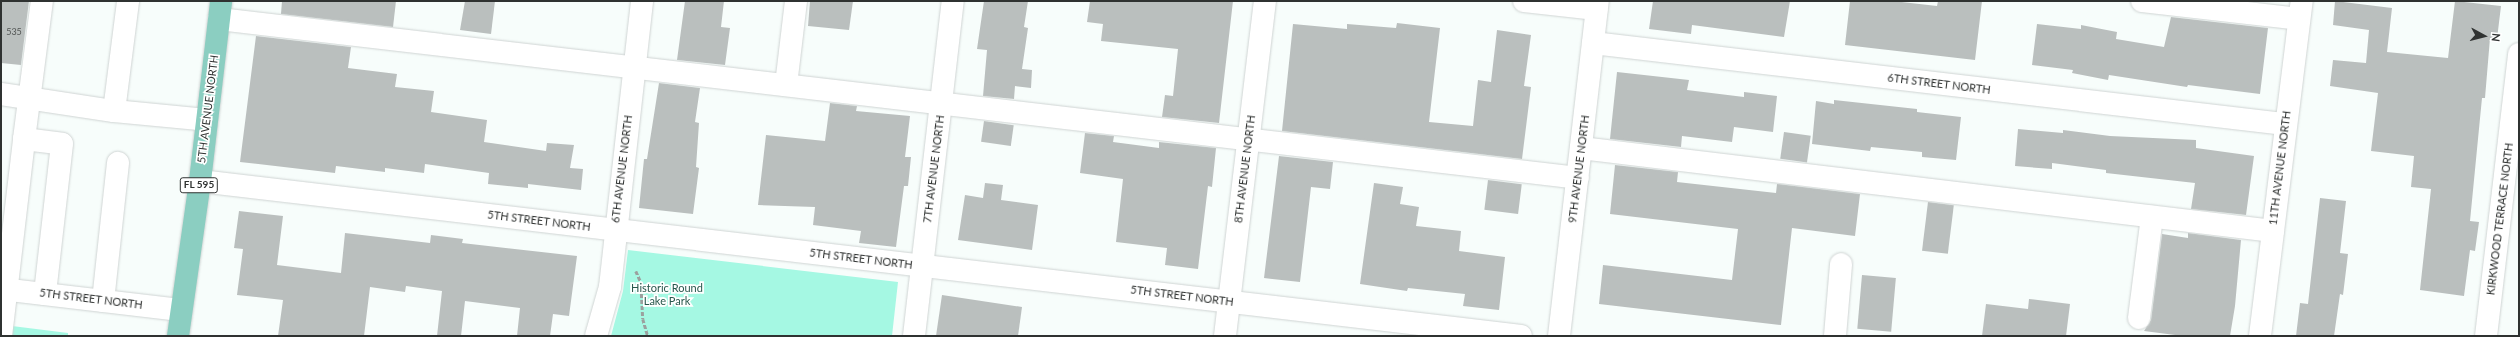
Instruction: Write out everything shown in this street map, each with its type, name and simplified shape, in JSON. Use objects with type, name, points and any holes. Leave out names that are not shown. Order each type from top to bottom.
[{"type":"main road","name":"5TH AVENUE NORTH","points":[[178,336],[180,310],[200,181],[220,10]]},
{"type":"street","points":[[1,336],[4,289],[42,1]]},
{"type":"street","points":[[114,111],[128,1]]},
{"type":"street","name":"6TH AVENUE NORTH","points":[[596,336],[610,287],[615,230],[642,1]]},
{"type":"street","points":[[786,85],[796,1]]},
{"type":"street","name":"7TH AVENUE NORTH","points":[[914,336],[953,1]]},
{"type":"street","name":"8TH AVENUE NORTH","points":[[1225,336],[1265,1]]},
{"type":"street","points":[[1524,1],[1598,5]]},
{"type":"street","points":[[2142,1],[2300,10]]},
{"type":"street","name":"9TH AVENUE NORTH","points":[[1559,336],[1598,5]]},
{"type":"street","points":[[220,10],[634,67],[1578,178]]},
{"type":"street","name":"11TH AVENUE NORTH","points":[[2260,336],[2300,10]]},
{"type":"street","name":"6TH STREET NORTH","points":[[1593,43],[2285,124]]},
{"type":"street","name":"KIRKWOOD TERRACE NORTH","points":[[2486,336],[2519,54]]},
{"type":"street","points":[[1,94],[114,111],[207,120]]},
{"type":"street","points":[[24,139],[62,144],[45,294]]},
{"type":"street","points":[[1581,148],[2273,232]]},
{"type":"street","points":[[102,301],[118,162]]},
{"type":"street","name":"5TH STREET NORTH","points":[[200,181],[1521,336]]},
{"type":"street","points":[[2139,318],[2152,217]]},
{"type":"street","points":[[1835,336],[1841,264]]},
{"type":"street","name":"5TH STREET NORTH","points":[[4,289],[180,310]]},
{"type":"path","points":[[634,269],[641,282],[643,319],[648,336]]},
{"type":"green space","name":"Historic Round Lake Park","points":[[628,250],[898,282],[892,336],[611,336],[623,291]]},
{"type":"green space","points":[[12,326],[68,333],[68,336],[11,336]]},
{"type":"building","points":[[1,1],[29,1],[21,65],[1,63]]},
{"type":"building","points":[[282,1],[396,1],[393,27],[281,14]]},
{"type":"building","points":[[465,1],[495,1],[491,34],[460,30]]},
{"type":"building","points":[[685,1],[724,1],[721,27],[730,28],[725,65],[677,60]]},
{"type":"building","points":[[810,1],[853,1],[849,30],[808,26]]},
{"type":"building","points":[[984,1],[1028,1],[1024,27],[1028,28],[1022,69],[1032,70],[1031,88],[1015,86],[1014,99],[983,96],[987,50],[977,49]]},
{"type":"building","points":[[1090,1],[1233,1],[1219,123],[1162,117],[1165,95],[1173,96],[1178,49],[1101,41],[1103,24],[1087,22]]},
{"type":"building","points":[[1653,1],[1790,1],[1784,37],[1692,25],[1691,34],[1649,29]]},
{"type":"building","points":[[1850,1],[1893,1],[1937,6],[1938,1],[1982,1],[1975,60],[1845,45]]},
{"type":"building","points":[[2335,1],[2392,8],[2387,52],[2448,58],[2455,1],[2501,6],[2497,39],[2490,38],[2485,98],[2482,98],[2470,221],[2479,222],[2475,251],[2470,250],[2464,296],[2420,290],[2431,189],[2411,187],[2414,156],[2371,151],[2378,93],[2330,86],[2333,60],[2366,63],[2369,30],[2333,25]]},
{"type":"building","points":[[2171,17],[2268,28],[2260,94],[2188,85],[2187,87],[2109,75],[2108,80],[2072,73],[2073,70],[2032,65],[2037,24],[2081,29],[2081,25],[2117,32],[2116,39],[2164,47]]},
{"type":"building","points":[[1397,23],[1440,28],[1429,122],[1473,126],[1478,80],[1491,82],[1497,30],[1531,35],[1524,86],[1531,87],[1522,159],[1282,131],[1293,24],[1347,29],[1347,24],[1396,28]]},
{"type":"building","points":[[256,36],[351,47],[348,68],[397,74],[395,87],[434,91],[431,112],[487,120],[484,142],[546,151],[547,143],[574,145],[570,168],[583,169],[581,190],[528,184],[528,188],[488,184],[489,173],[425,164],[424,173],[385,168],[385,172],[336,166],[335,173],[240,162]]},
{"type":"building","points":[[1617,72],[1689,80],[1687,90],[1744,97],[1744,92],[1777,96],[1773,132],[1734,127],[1732,142],[1682,136],[1681,147],[1610,139]]},
{"type":"building","points":[[659,83],[700,88],[695,122],[699,123],[696,167],[699,168],[693,214],[639,208],[644,159],[647,159]]},
{"type":"building","points":[[1834,100],[1917,109],[1917,112],[1961,117],[1956,160],[1922,157],[1922,152],[1871,147],[1870,151],[1812,144],[1816,101],[1834,104]]},
{"type":"building","points":[[830,103],[857,106],[856,111],[910,116],[905,157],[911,157],[908,186],[904,186],[896,247],[859,243],[861,231],[813,225],[815,207],[758,205],[766,135],[825,141]]},
{"type":"building","points":[[984,121],[1014,125],[1011,146],[981,142]]},
{"type":"building","points":[[2018,129],[2063,133],[2063,130],[2110,136],[2196,140],[2196,148],[2254,156],[2246,215],[2191,209],[2195,183],[2106,173],[2106,170],[2052,163],[2052,169],[2015,166]]},
{"type":"building","points":[[1784,132],[1811,136],[1807,162],[1780,159]]},
{"type":"building","points":[[1085,133],[1114,136],[1113,142],[1159,148],[1159,142],[1216,148],[1212,187],[1208,186],[1198,269],[1165,265],[1167,248],[1116,242],[1123,179],[1080,173]]},
{"type":"building","points":[[1279,156],[1333,162],[1330,189],[1311,187],[1300,282],[1264,278]]},
{"type":"building","points":[[1615,165],[1678,172],[1677,182],[1776,193],[1777,184],[1860,194],[1855,236],[1792,228],[1781,325],[1599,304],[1603,265],[1732,280],[1738,229],[1610,214]]},
{"type":"building","points":[[1488,180],[1522,184],[1518,214],[1484,210]]},
{"type":"building","points":[[985,183],[1003,185],[1001,200],[1038,205],[1032,250],[958,240],[965,195],[983,198]]},
{"type":"building","points":[[1374,183],[1403,187],[1400,204],[1419,207],[1416,226],[1461,231],[1459,251],[1505,257],[1499,310],[1463,306],[1465,294],[1408,288],[1407,291],[1360,284]]},
{"type":"building","points":[[2320,198],[2346,201],[2340,253],[2348,254],[2343,295],[2340,294],[2334,336],[2296,336],[2300,303],[2308,304]]},
{"type":"building","points":[[1928,202],[1954,205],[1948,254],[1922,251]]},
{"type":"building","points":[[239,211],[283,216],[277,265],[341,273],[345,233],[430,243],[431,235],[463,239],[462,243],[577,256],[569,316],[553,314],[550,336],[517,336],[520,308],[465,301],[461,336],[437,336],[442,291],[406,286],[405,292],[370,287],[364,336],[278,336],[283,300],[237,295],[243,249],[234,248]]},
{"type":"building","points":[[2188,233],[2241,240],[2235,306],[2230,336],[2183,336],[2144,331],[2151,320],[2162,234],[2188,238]]},
{"type":"building","points":[[1862,275],[1896,278],[1891,332],[1857,329]]},
{"type":"building","points":[[942,295],[1022,307],[1018,336],[936,336]]},
{"type":"building","points":[[2029,299],[2070,304],[2066,336],[1982,336],[1986,304],[2028,309]]}]
